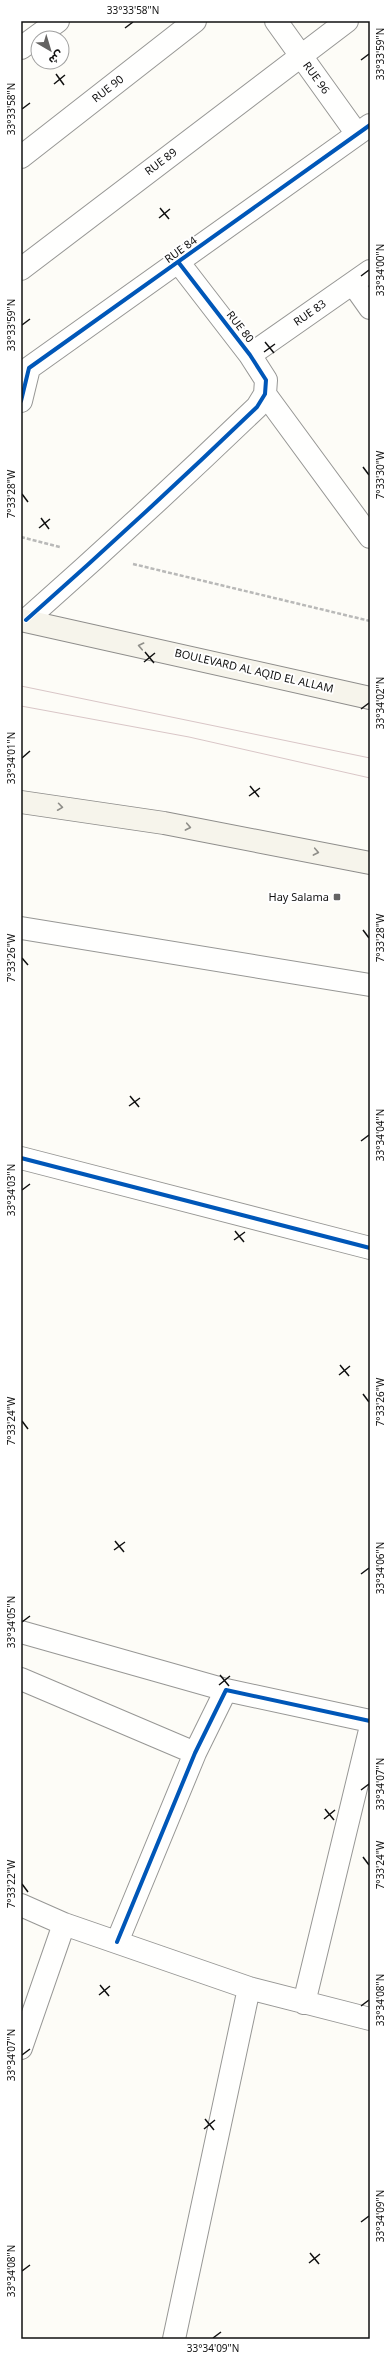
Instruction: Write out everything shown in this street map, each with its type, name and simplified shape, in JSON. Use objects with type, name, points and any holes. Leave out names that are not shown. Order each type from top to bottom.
[{"type":"main road","name":"BOULEVARD AL AQID EL ALLAM","points":[[23,620],[370,698]]},
{"type":"main road","points":[[21,802],[164,823],[370,863]]},
{"type":"street","points":[[21,48],[58,21]]},
{"type":"street","name":"RUE 90","points":[[21,157],[195,21]]},
{"type":"street","name":"RUE 96","points":[[276,21],[300,55],[364,130]]},
{"type":"street","name":"RUE 89","points":[[21,269],[300,55],[347,21]]},
{"type":"street","name":"RUE 84","points":[[21,400],[25,363],[179,263],[364,130]]},
{"type":"street","name":"RUE 80","points":[[179,263],[250,355],[266,380],[261,401]]},
{"type":"street","name":"RUE 83","points":[[250,355],[370,271]]},
{"type":"street","points":[[353,284],[370,308]]},
{"type":"street","points":[[23,620],[99,556],[261,401],[370,537]]},
{"type":"street","points":[[21,928],[370,985]]},
{"type":"street","points":[[21,1158],[370,1248]]},
{"type":"street","points":[[21,1632],[226,1690],[370,1721]]},
{"type":"street","points":[[21,1679],[195,1752]]},
{"type":"street","points":[[117,1942],[195,1752],[226,1690]]},
{"type":"street","points":[[304,2003],[366,1762],[370,1730]]},
{"type":"street","points":[[21,1905],[64,1924],[249,1988],[370,2019]]},
{"type":"street","points":[[21,2048],[64,1924]]},
{"type":"street","points":[[174,2339],[249,1988]]},
{"type":"path","points":[[21,537],[370,622]]},
{"type":"tram line","points":[[21,686],[370,758]]},
{"type":"tram line","points":[[21,706],[189,737],[370,778]]},
{"type":"cycle path","points":[[21,401],[29,368],[370,125]]},
{"type":"cycle path","points":[[26,620],[200,461],[257,407],[265,394],[266,380],[250,355],[179,263]]},
{"type":"cycle path","points":[[21,1158],[370,1248]]},
{"type":"cycle path","points":[[117,1942],[195,1753],[226,1690],[370,1721]]},
{"type":"place","name":"Hay Salama","points":[[337,897]]}]
